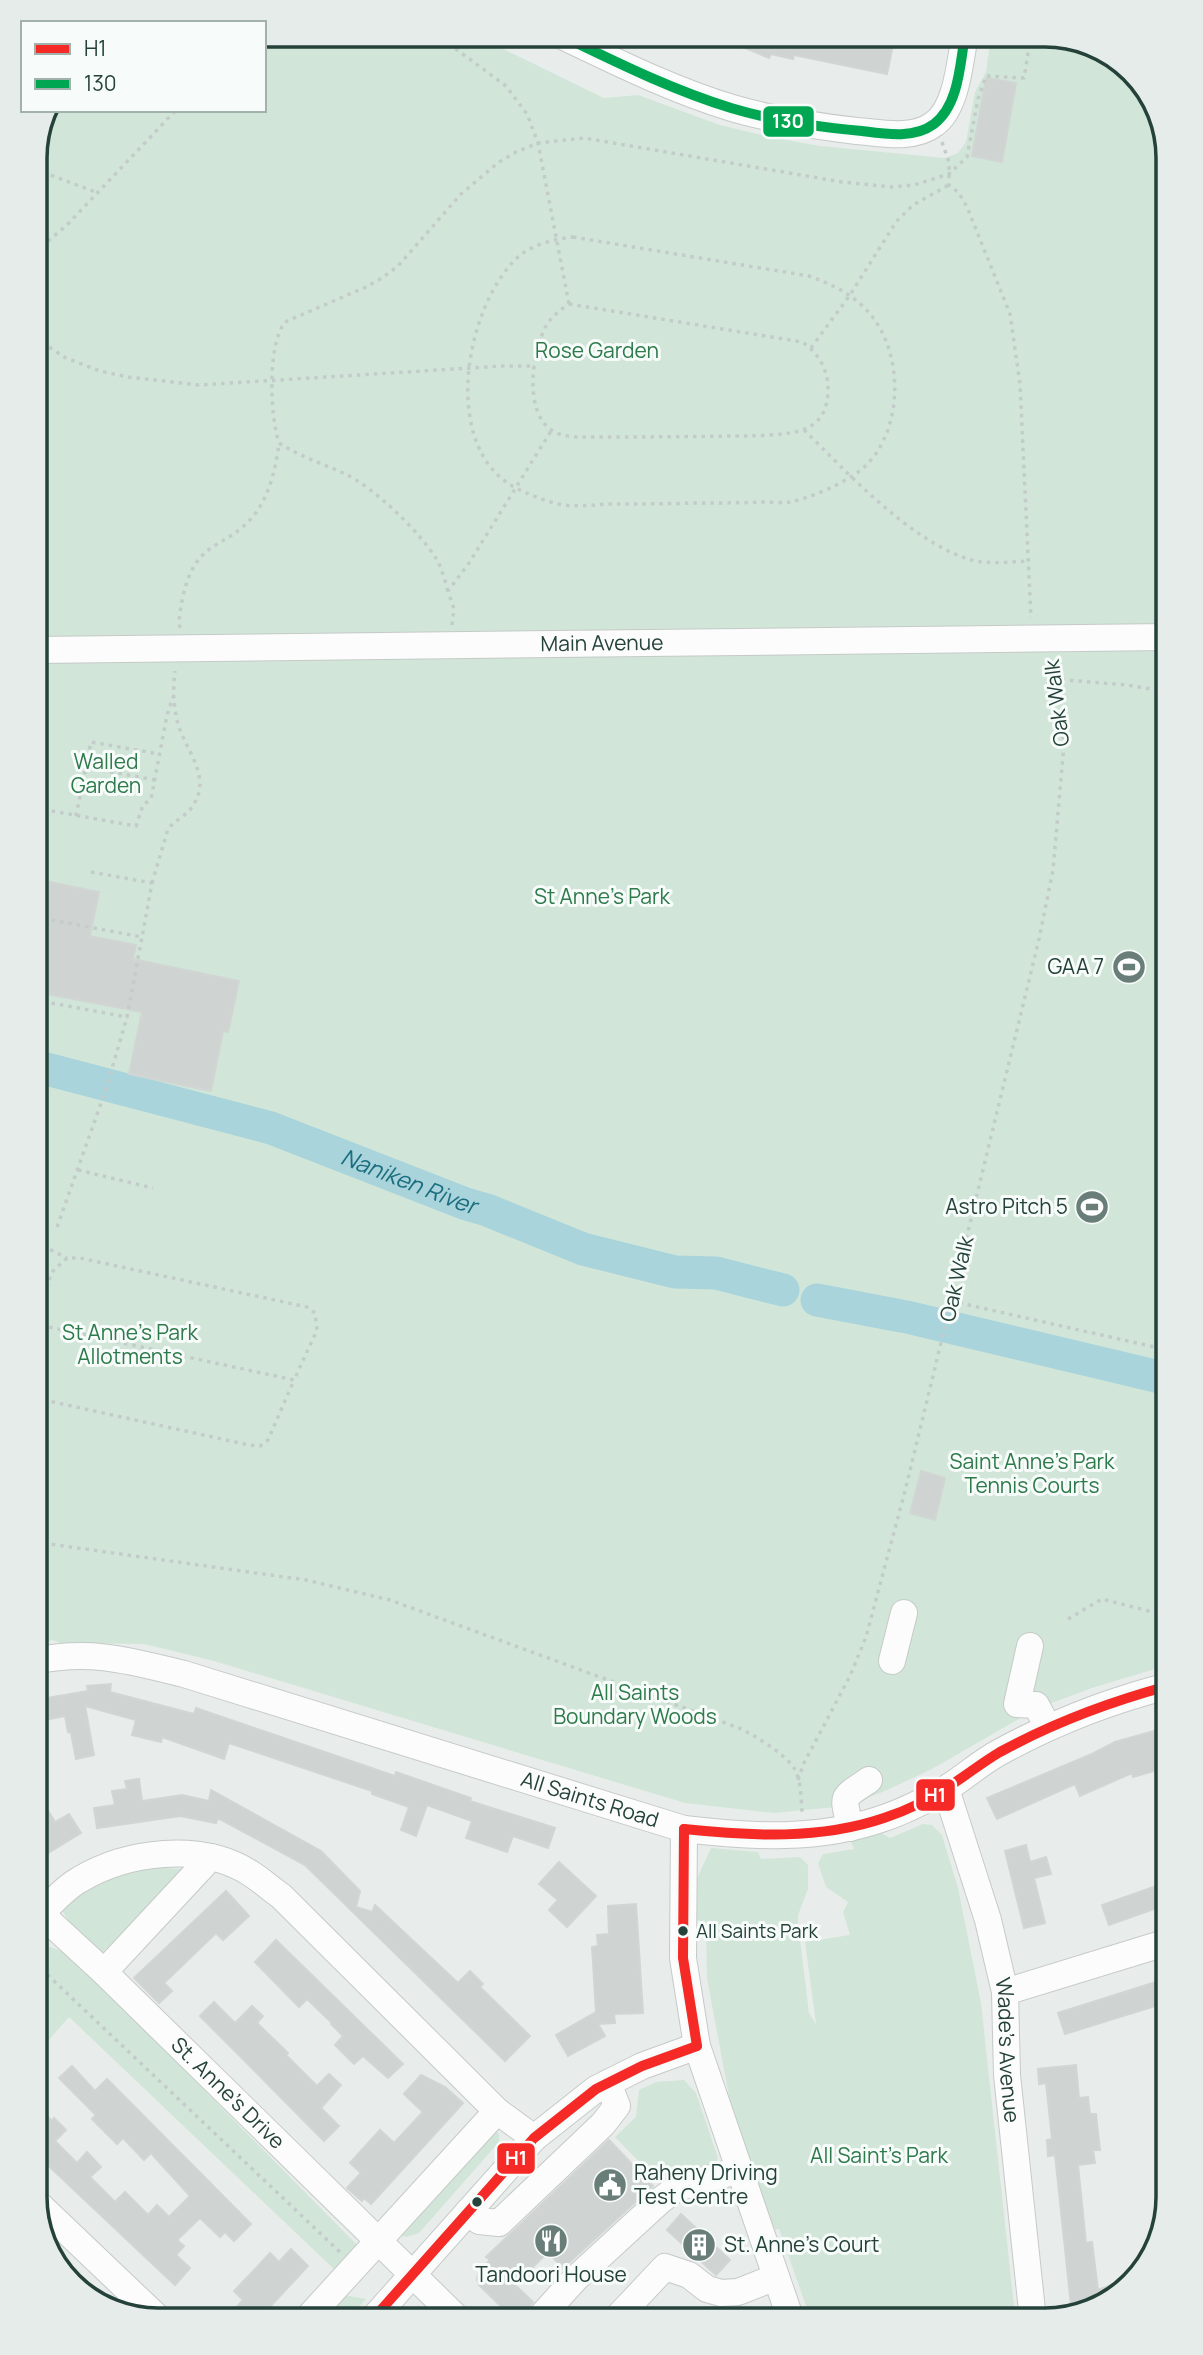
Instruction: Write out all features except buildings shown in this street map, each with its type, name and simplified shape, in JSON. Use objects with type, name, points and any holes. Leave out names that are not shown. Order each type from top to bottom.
[{"type":"street","points":[[587,47],[680,89],[733,108],[831,128],[886,134],[916,133],[936,123],[955,89],[963,47]]},
{"type":"street","name":"Main Avenue","points":[[47,650],[1156,637]]},
{"type":"street","points":[[892,1661],[904,1613]]},
{"type":"street","points":[[1031,1646],[1017,1704],[1036,1705],[1048,1727]]},
{"type":"street","name":"All Saints Road","points":[[47,1658],[62,1655],[89,1655],[124,1659],[184,1674],[684,1829],[769,1836],[826,1834],[886,1818],[946,1788],[997,1754],[1048,1727],[1156,1689]]},
{"type":"street","points":[[850,1828],[846,1796],[869,1780]]},
{"type":"street","name":"Wade's Avenue","points":[[946,1788],[988,1920],[1005,1992],[1007,2075],[1032,2308]]},
{"type":"street","points":[[684,1829],[683,1958],[697,2046],[787,2308]]},
{"type":"street","points":[[47,1909],[77,1881],[112,1863],[163,1854],[211,1857],[249,1872],[281,1896],[497,2111],[534,2138]]},
{"type":"street","points":[[104,1972],[211,1857]]},
{"type":"street","name":"St. Anne's Drive","points":[[47,1924],[104,1972],[412,2275]]},
{"type":"street","points":[[1005,1992],[1156,1946]]},
{"type":"street","points":[[383,2308],[534,2138],[608,2082],[697,2046]]},
{"type":"street","points":[[468,2212],[479,2221],[499,2223],[603,2124],[617,2106],[608,2082]]},
{"type":"street","points":[[317,2308],[497,2111]]},
{"type":"street","points":[[549,2308],[575,2279],[677,2188],[739,2170]]},
{"type":"street","points":[[49,2214],[147,2307]]},
{"type":"street","points":[[626,2308],[665,2267],[689,2275],[707,2289],[721,2293],[738,2292],[776,2277]]},
{"type":"street","points":[[412,2275],[446,2308]]},
{"type":"path","points":[[453,47],[506,86],[527,114],[538,144],[569,304]]},
{"type":"path","points":[[47,810],[136,826],[143,805],[151,799],[173,695],[181,632],[180,615],[186,585],[198,558],[256,513],[271,482],[279,443],[275,424],[273,380],[276,340],[285,322],[382,278],[398,266],[461,194],[499,162],[538,144],[584,138],[842,182],[892,187],[914,185],[949,174],[967,157],[978,99],[986,76],[1024,78],[1029,47]]},
{"type":"path","points":[[47,242],[67,225],[174,112]]},
{"type":"path","points":[[811,348],[850,295],[896,222],[913,205],[949,185],[949,162],[936,123]]},
{"type":"path","points":[[47,174],[98,193]]},
{"type":"path","name":"Oak Walk","points":[[798,1780],[866,1637],[944,1335],[1039,939],[1053,870],[1064,744],[1053,679],[1040,638],[1027,561],[1020,384],[1010,314],[967,207],[959,193],[949,185]]},
{"type":"path","points":[[556,239],[593,239],[809,276],[832,284],[850,295],[874,319],[888,344],[894,373],[895,401],[890,426],[875,455],[852,477],[790,502],[564,505],[516,488],[498,474],[484,456],[474,432],[469,406],[469,368],[471,348],[483,311],[505,272],[521,255],[556,239]]},
{"type":"path","points":[[569,304],[802,342],[811,348],[820,360],[828,378],[828,395],[823,414],[804,430],[757,435],[680,438],[576,437],[551,431],[537,412],[534,366],[545,328],[552,317],[569,304]]},
{"type":"path","points":[[47,346],[66,358],[100,371],[199,385],[534,366]]},
{"type":"path","points":[[804,430],[852,477],[902,520],[940,547],[970,559],[998,563],[1027,561]]},
{"type":"path","points":[[448,591],[469,563],[551,431]]},
{"type":"path","points":[[279,443],[294,453],[345,474],[367,487],[407,525],[437,561],[448,591],[454,609],[450,645]]},
{"type":"path","points":[[1053,679],[1156,690]]},
{"type":"path","points":[[57,1227],[106,1089],[127,1017],[152,883],[169,829],[193,806],[199,787],[199,772],[194,755],[181,732],[173,695]]},
{"type":"path","points":[[76,816],[90,743],[93,741],[160,754]]},
{"type":"path","points":[[85,767],[155,780]]},
{"type":"path","points":[[91,872],[152,883]]},
{"type":"path","points":[[47,918],[142,937]]},
{"type":"path","points":[[47,1002],[127,1017]]},
{"type":"path","points":[[78,1170],[153,1188]]},
{"type":"path","points":[[47,1248],[67,1258],[79,1258],[307,1307],[314,1313],[317,1330],[268,1440],[260,1446],[47,1401]]},
{"type":"path","points":[[47,1284],[53,1271],[67,1258]]},
{"type":"path","points":[[951,1301],[1156,1347]]},
{"type":"path","points":[[47,1327],[294,1380]]},
{"type":"path","points":[[47,1544],[306,1580],[390,1600],[739,1728],[794,1768],[806,1835]]},
{"type":"path","points":[[1068,1619],[1102,1599],[1156,1613]]},
{"type":"path","points":[[47,1975],[355,2267]]},
{"type":"green space","name":"St Anne's Park","points":[[266,47],[499,47],[604,98],[638,95],[720,125],[820,146],[945,158],[958,153],[966,142],[975,92],[986,72],[989,47],[1067,49],[1106,66],[1118,75],[1141,103],[1154,136],[1156,158],[1156,1669],[1038,1708],[932,1769],[846,1806],[774,1813],[685,1803],[214,1661],[144,1644],[61,1643],[52,1640],[47,1642],[47,151],[58,112],[266,112]]},
{"type":"green space","name":"All Saint's Park","points":[[923,1824],[932,1825],[942,1835],[958,1888],[981,2003],[1016,2308],[807,2308],[779,2229],[772,2230],[731,2107],[707,1978],[706,1925],[691,1915],[693,1887],[711,1848],[758,1852],[761,1859],[800,1857],[808,1865],[808,1889],[798,1915],[798,1923],[809,2013],[816,2024],[805,1942],[850,1935],[843,1912],[848,1902],[826,1887],[818,1863],[823,1854],[854,1849],[850,1840],[881,1833],[890,1838]]},
{"type":"green space","points":[[149,1867],[183,1869],[101,1954],[68,1920],[62,1910],[67,1901],[115,1874]]},
{"type":"green space","points":[[47,1946],[65,1952],[86,1970],[360,2248],[338,2273],[69,2017],[47,2042]]},
{"type":"green space","points":[[684,2080],[696,2093],[718,2158],[715,2164],[664,2187],[615,2137],[636,2117],[639,2090],[656,2082]]},
{"type":"green space","points":[[493,2127],[499,2134],[499,2142],[419,2233],[407,2237],[397,2235]]},
{"type":"green space","points":[[344,2295],[366,2299],[357,2308],[327,2308]]},
{"type":"waterway","name":"Naniken River","points":[[47,1069],[271,1128],[583,1249],[675,1272],[716,1273],[783,1290]]},
{"type":"waterway","points":[[817,1300],[901,1316]]},
{"type":"waterway","points":[[907,1317],[1156,1376]]},
{"type":"transit line","name":"130","points":[[585,47],[709,101],[763,117],[829,128],[899,134],[926,129],[942,116],[949,106],[957,83],[963,47]]},
{"type":"transit line","name":"H1","points":[[684,1829],[760,1834],[810,1833],[884,1818],[927,1799],[1000,1752],[1040,1732],[1103,1706],[1156,1690]]},
{"type":"transit line","name":"H1","points":[[684,1829],[683,1958],[697,2046]]},
{"type":"transit line","name":"H1","points":[[383,2308],[534,2138],[596,2089],[642,2066],[697,2046]]},
{"type":"place","name":"GAA 7","points":[[1129,967]]},
{"type":"place","name":"Astro Pitch 5","points":[[1092,1207]]},
{"type":"place","name":"All Saints Park","points":[[683,1931]]},
{"type":"place","name":"Raheny Driving Test Centre","points":[[610,2185]]},
{"type":"place","name":"Tandoori House","points":[[551,2241]]},
{"type":"place","name":"St. Anne's Court","points":[[699,2245]]},
{"type":"park label","name":"Rose Garden","points":[[597,351]]},
{"type":"park label","name":"Walled Garden","points":[[106,774]]},
{"type":"park label","name":"St Anne's Park Allotments","points":[[130,1345]]},
{"type":"park label","name":"Saint Anne's Park Tennis Courts","points":[[1032,1474]]},
{"type":"park label","name":"All Saints Boundary Woods","points":[[635,1705]]}]
